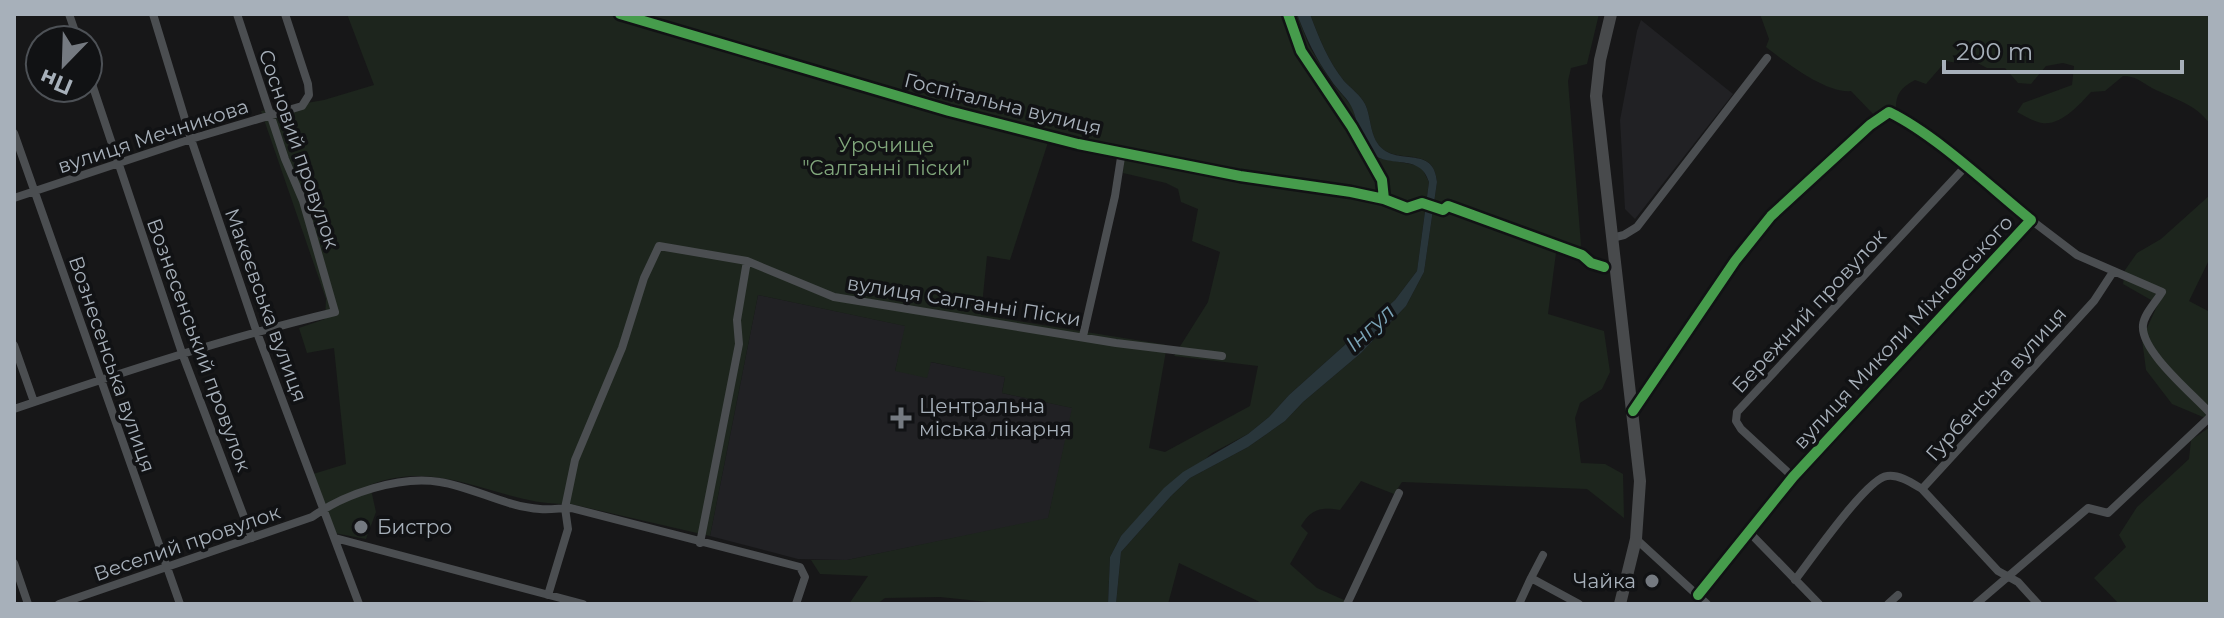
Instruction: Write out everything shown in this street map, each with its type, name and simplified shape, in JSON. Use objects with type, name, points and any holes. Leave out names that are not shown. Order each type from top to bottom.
[{"type":"main road","points":[[1611,14],[1600,60],[1596,96],[1640,481],[1636,539],[1620,604]]},
{"type":"street","name":"Макеєвська вулиця","points":[[153,14],[191,139],[256,330],[359,604]]},
{"type":"street","name":"Сосновий провулок","points":[[237,14],[303,201],[335,312],[256,330]]},
{"type":"street","name":"вулиця Мечникова","points":[[14,198],[302,106],[309,95],[308,84],[285,14]]},
{"type":"street","name":"Госпітальна вулиця","points":[[620,14],[949,111],[1078,144],[1240,176],[1384,199]]},
{"type":"street","points":[[1612,238],[1637,227],[1767,58]]},
{"type":"street","name":"Вознесенський провулок","points":[[98,104],[182,353],[252,538]]},
{"type":"street","name":"вулиця Миколи Міхновського","points":[[1633,411],[1735,261],[1771,216],[1870,125],[1889,112],[1966,166],[2031,220],[1793,477],[1698,595]]},
{"type":"street","name":"Вознесенська вулиця","points":[[14,133],[180,604]]},
{"type":"street","points":[[1083,336],[1115,196],[1122,151]]},
{"type":"street","name":"Бережний провулок","points":[[1793,477],[1741,429],[1736,421],[1737,412],[1966,166]]},
{"type":"street","points":[[1976,604],[2088,508],[2108,513],[2210,415],[2156,357],[2143,333],[2143,322],[2162,292],[2077,255],[2031,220]]},
{"type":"street","name":"вулиця Салганні Піски","points":[[565,508],[575,460],[622,348],[644,278],[659,246],[747,261],[834,297],[1116,343],[1222,356]]},
{"type":"street","points":[[700,543],[739,344],[737,320],[747,261]]},
{"type":"street","name":"Гурбенська вулиця","points":[[1795,580],[1838,523],[1879,478],[1889,475],[1922,489],[2094,301],[2113,272]]},
{"type":"street","points":[[14,409],[256,330]]},
{"type":"street","points":[[14,345],[34,402]]},
{"type":"street","name":"Веселий провулок","points":[[59,604],[312,517],[324,508],[385,485],[412,481],[439,482],[539,509],[565,508],[800,567],[805,577],[797,603]]},
{"type":"street","points":[[1922,489],[1998,571],[2018,582],[2038,604]]},
{"type":"street","points":[[1347,604],[1399,493]]},
{"type":"street","points":[[548,595],[568,529],[565,508]]},
{"type":"street","points":[[1749,532],[1819,604]]},
{"type":"street","points":[[335,538],[583,604]]},
{"type":"street","points":[[1636,539],[1707,604]]},
{"type":"street","points":[[1519,604],[1543,555]]},
{"type":"street","points":[[14,563],[28,604]]},
{"type":"street","points":[[1531,578],[1579,604]]},
{"type":"street","points":[[1888,604],[1898,595]]},
{"type":"shaded area","points":[[1641,20],[1733,94],[1635,219],[1625,209],[1620,120]]},
{"type":"shaded area","name":"Центральна міська лікарня","points":[[758,295],[906,326],[895,371],[930,362],[993,374],[1005,377],[1002,393],[1073,408],[1048,519],[847,560],[798,559],[710,536]]},
{"type":"green space","name":"Урочище \"Салганні піски\"","points":[[347,14],[1297,14],[1309,46],[1332,83],[1353,107],[1357,125],[1378,158],[1421,166],[1429,182],[1417,271],[1395,300],[1289,395],[1269,417],[1248,434],[1212,453],[1121,536],[1110,557],[1108,604],[1007,604],[940,597],[885,598],[877,604],[849,604],[868,576],[820,574],[811,560],[847,560],[1048,518],[1072,408],[1002,393],[1005,377],[931,362],[927,378],[895,371],[905,326],[758,295],[710,536],[571,504],[545,503],[448,479],[423,476],[370,485],[376,512],[366,539],[334,533],[313,474],[346,464],[334,348],[307,353],[299,328],[325,319],[326,299],[261,111],[324,100],[374,85]],"holes":[[[1051,133],[1125,148],[1123,173],[1166,183],[1178,189],[1181,202],[1198,209],[1192,241],[1220,252],[1208,302],[1174,356],[1258,366],[1250,406],[1165,452],[1149,448],[1167,345],[981,315],[987,256],[1010,260]]]},
{"type":"green space","points":[[1310,14],[1599,14],[1587,64],[1571,68],[1568,81],[1581,245],[1576,259],[1556,253],[1548,314],[1604,331],[1610,372],[1602,389],[1580,403],[1575,418],[1581,463],[1605,464],[1623,474],[1624,518],[1587,489],[1402,482],[1394,494],[1361,481],[1340,510],[1317,510],[1305,520],[1301,526],[1308,533],[1290,564],[1317,588],[1353,604],[1264,604],[1179,563],[1168,604],[1116,604],[1121,552],[1171,496],[1190,478],[1248,447],[1285,421],[1361,353],[1406,306],[1424,272],[1437,182],[1435,171],[1424,160],[1392,154],[1379,145],[1365,104],[1333,65]]},
{"type":"green space","points":[[1760,14],[2210,14],[2210,124],[2191,106],[2135,78],[2123,76],[2105,91],[2091,92],[2063,118],[2049,123],[2039,122],[2017,112],[2023,103],[2072,85],[2074,66],[2063,63],[2046,66],[2031,84],[2018,83],[2005,68],[1987,68],[1966,57],[1957,63],[1946,61],[1926,84],[1915,80],[1906,86],[1896,101],[1896,112],[1883,107],[1874,115],[1851,91],[1830,88],[1766,47],[1769,39]]},
{"type":"green space","points":[[2210,195],[2210,258],[2189,301],[2210,312],[2210,420],[2172,404],[2146,370],[2142,339],[2158,304],[2123,284],[2125,270],[2137,253],[2161,239]]},
{"type":"green space","points":[[2210,427],[2210,604],[2119,604],[2094,578],[2126,547],[2119,535],[2137,507],[2189,459],[2191,440]]},
{"type":"water","name":"Інгул","points":[[1297,14],[1310,14],[1333,65],[1365,104],[1379,145],[1392,154],[1424,160],[1435,171],[1437,182],[1424,272],[1406,306],[1361,353],[1285,421],[1248,447],[1190,478],[1171,496],[1121,552],[1116,604],[1108,604],[1110,557],[1121,536],[1164,488],[1183,472],[1248,434],[1269,417],[1289,395],[1395,300],[1417,271],[1429,182],[1425,173],[1410,164],[1384,160],[1368,150],[1351,106],[1321,64]]},
{"type":"cycle path","points":[[620,14],[949,111],[1078,144],[1240,176],[1351,192],[1407,208],[1422,203],[1443,210],[1448,206],[1582,255],[1591,263],[1604,267]]},
{"type":"cycle path","points":[[1288,14],[1301,51],[1352,127],[1382,180],[1384,199]]},
{"type":"cycle path","points":[[1633,411],[1735,261],[1771,216],[1870,125],[1889,112],[1944,147],[2031,220],[1793,477],[1698,595]]},
{"type":"place","name":"Центральна міська лікарня","points":[[901,418]]},
{"type":"place","name":"Бистро","points":[[361,527]]},
{"type":"place","name":"Чайка","points":[[1652,581]]}]
